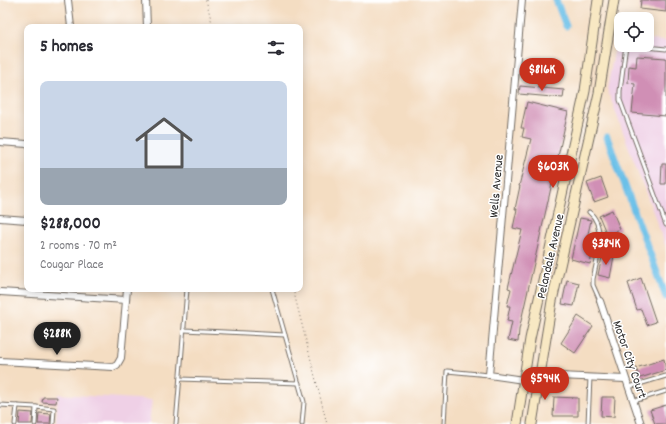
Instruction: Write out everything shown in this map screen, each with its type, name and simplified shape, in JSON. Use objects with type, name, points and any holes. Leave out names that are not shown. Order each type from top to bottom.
[{"type":"main road","name":"Pelandale Avenue","points":[[517,424],[523,380],[540,290],[585,91],[598,0]]},
{"type":"main road","name":"Pelandale Avenue","points":[[532,424],[538,375],[552,301],[599,93],[614,0]]},
{"type":"street","points":[[68,0],[71,24]]},
{"type":"street","points":[[146,0],[147,24]]},
{"type":"street","name":"Wells Avenue","points":[[489,375],[522,0]]},
{"type":"street","points":[[0,142],[24,144]]},
{"type":"street","points":[[0,218],[24,220]]},
{"type":"street","points":[[0,292],[126,300]]},
{"type":"street","points":[[0,362],[109,368],[117,365],[121,358],[127,292]]},
{"type":"street","name":"Motor City Court","points":[[600,301],[641,424]]},
{"type":"street","points":[[489,375],[523,380]]},
{"type":"street","points":[[538,375],[625,379]]},
{"type":"lane","points":[[666,49],[626,45],[620,91],[620,100],[666,225]]},
{"type":"lane","points":[[589,212],[593,215],[600,241],[593,279],[593,285],[600,301]]},
{"type":"lane","points":[[176,424],[187,292]]},
{"type":"lane","points":[[273,292],[304,402],[302,424]]},
{"type":"lane","points":[[184,330],[285,335]]},
{"type":"lane","points":[[444,424],[447,372],[489,375]]},
{"type":"lane","points":[[629,387],[666,376]]},
{"type":"lane","points":[[588,424],[590,377]]},
{"type":"lane","points":[[180,379],[299,383]]},
{"type":"lane","points":[[634,402],[666,391]]},
{"type":"lane","points":[[0,405],[54,409],[53,424]]},
{"type":"lane","points":[[15,424],[17,406]]},
{"type":"lane","points":[[35,424],[36,407]]},
{"type":"path","points":[[206,0],[212,24]]},
{"type":"path","points":[[294,292],[327,424]]},
{"type":"shaded area","points":[[654,40],[666,41],[666,247],[607,89],[614,52],[654,52]]},
{"type":"shaded area","points":[[58,394],[152,400],[149,424],[56,424]]},
{"type":"building","points":[[641,0],[666,0],[666,12],[640,9]]},
{"type":"building","points":[[637,56],[666,58],[666,116],[632,113],[635,84],[628,83],[629,66],[636,67]]},
{"type":"building","points":[[520,86],[564,90],[563,98],[519,94]]},
{"type":"building","points":[[527,102],[568,112],[519,330],[518,342],[508,340],[512,322],[507,321],[510,306],[507,306],[511,289],[508,288],[522,230],[513,228],[517,209],[515,209],[519,186],[531,139],[522,137],[524,128],[521,128]]},
{"type":"building","points":[[662,164],[666,164],[666,184],[661,184]]},
{"type":"building","points":[[601,178],[608,197],[594,202],[587,183]]},
{"type":"building","points":[[612,210],[620,229],[607,235],[599,216]]},
{"type":"building","points":[[580,218],[591,220],[585,248],[593,249],[590,264],[571,259]]},
{"type":"building","points":[[603,253],[614,256],[610,278],[598,275]]},
{"type":"building","points":[[641,278],[656,322],[647,325],[641,309],[637,310],[628,283]]},
{"type":"building","points":[[567,280],[579,283],[574,306],[562,304]]},
{"type":"building","points":[[578,316],[593,326],[575,353],[561,343]]},
{"type":"building","points":[[664,359],[666,370],[640,378],[636,368]]},
{"type":"building","points":[[43,397],[57,397],[56,403],[42,402]]},
{"type":"building","points":[[554,397],[578,398],[578,416],[553,416]]},
{"type":"building","points":[[602,397],[615,397],[614,417],[601,416]]},
{"type":"building","points":[[666,405],[666,424],[655,424],[650,410]]},
{"type":"building","points":[[20,412],[33,413],[32,424],[19,424]]},
{"type":"building","points":[[39,413],[51,414],[50,424],[38,424]]},
{"type":"waterway","points":[[556,0],[566,26]]},
{"type":"waterway","points":[[607,137],[666,297]]}]
